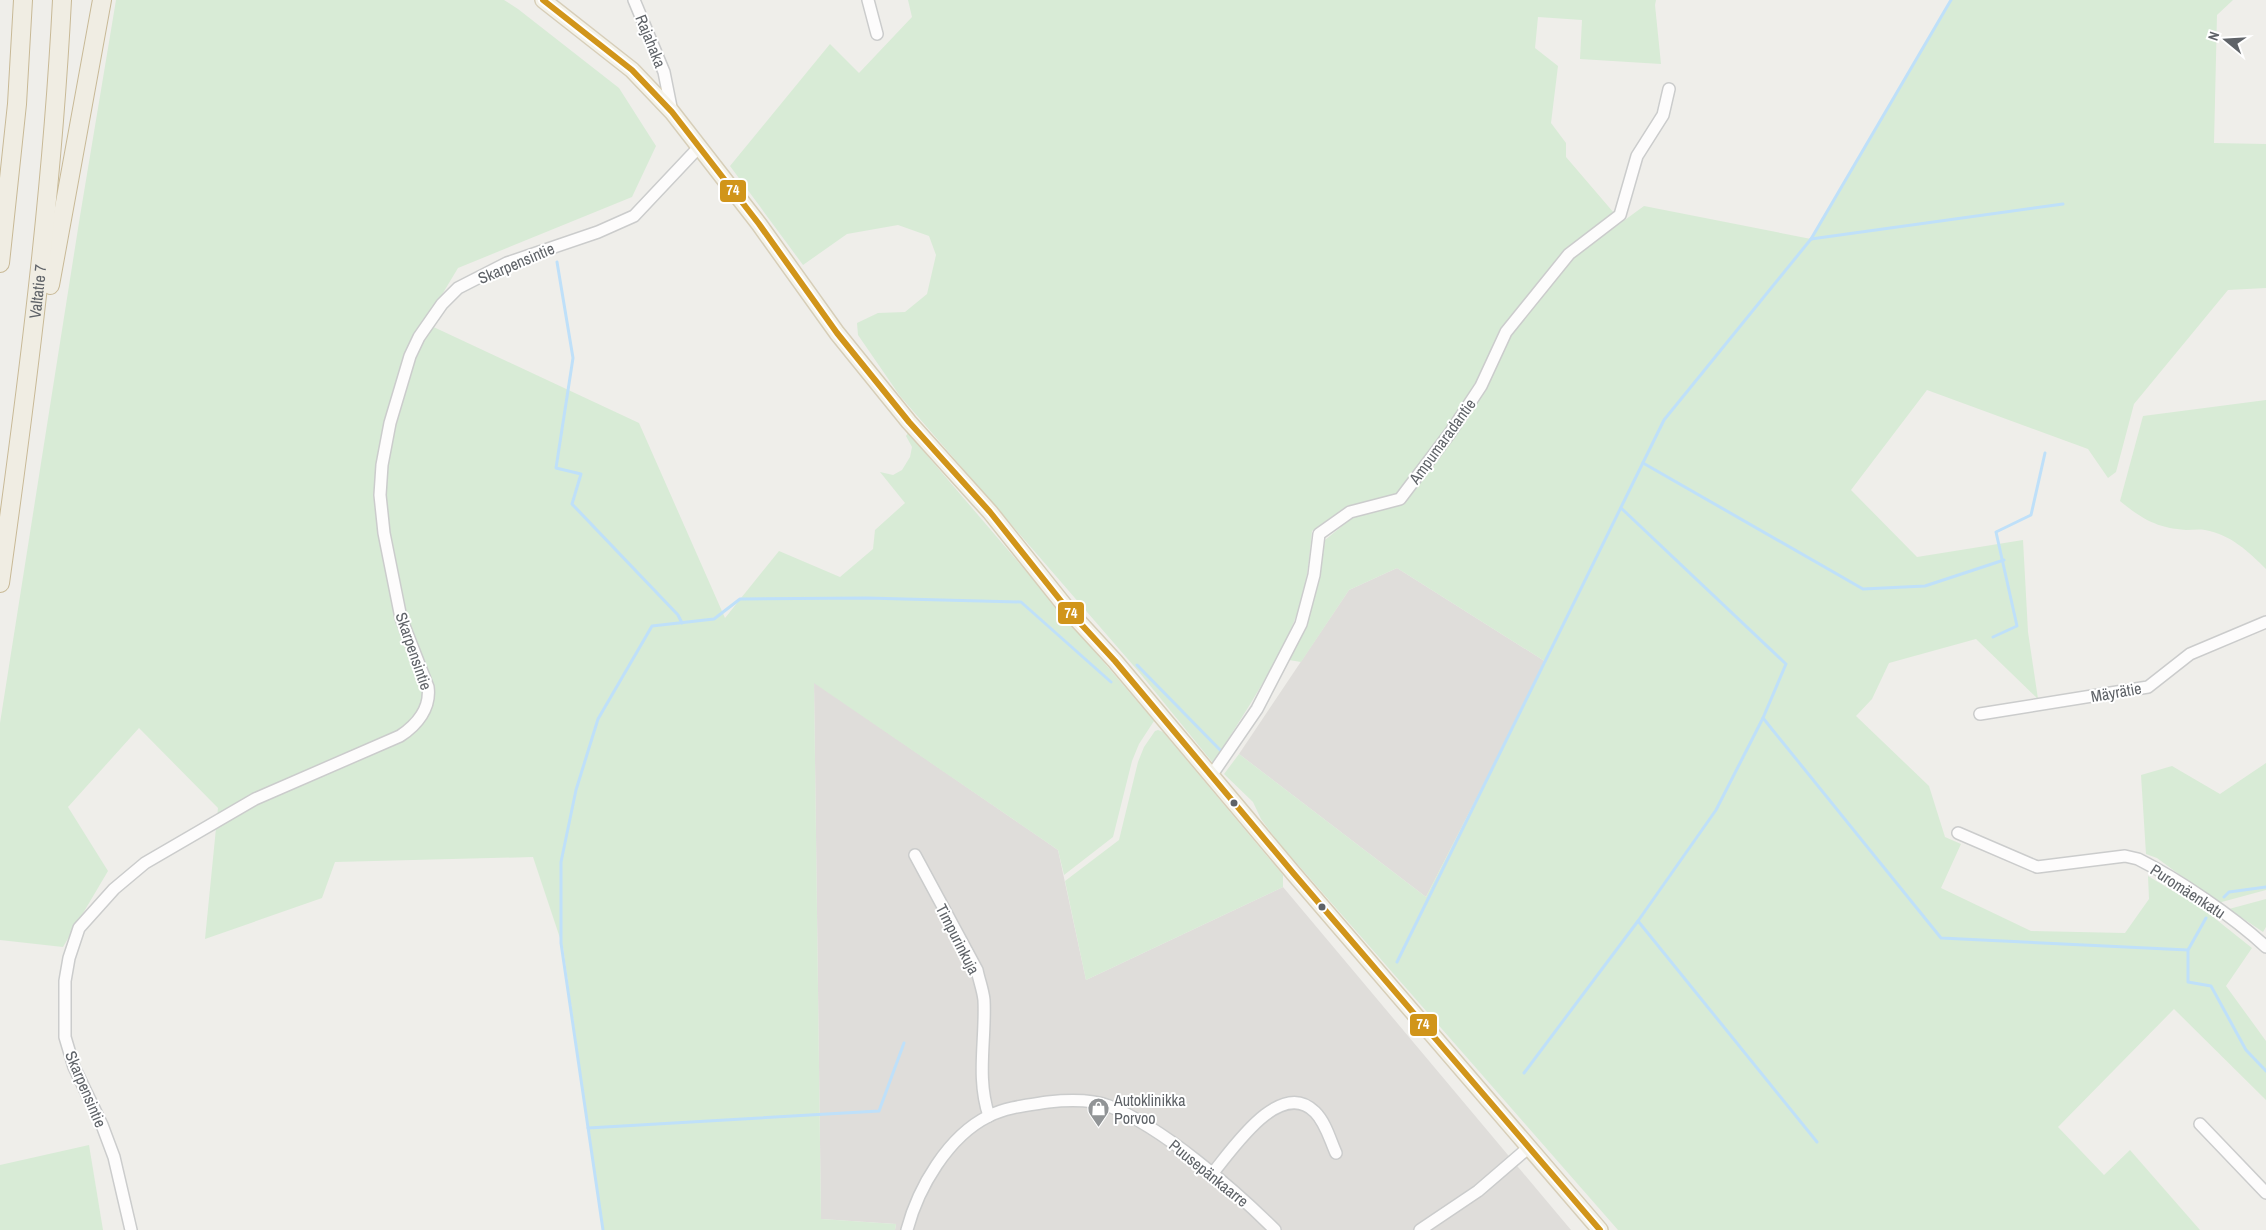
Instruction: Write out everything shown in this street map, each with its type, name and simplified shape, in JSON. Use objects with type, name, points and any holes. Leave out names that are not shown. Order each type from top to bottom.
[{"type":"highway","points":[[0,263],[17,104],[22,0]]},
{"type":"highway","name":"Valtatie 7","points":[[0,583],[30,367],[56,107],[62,0]]},
{"type":"highway","points":[[30,367],[47,309],[53,259],[102,0]]},
{"type":"main road","points":[[543,0],[632,70],[672,112],[700,146],[855,355],[909,422],[990,512],[1069,611],[1115,661],[1528,1148],[1600,1230]]},
{"type":"street","name":"Rajahaka","points":[[634,0],[664,72],[672,112]]},
{"type":"street","points":[[868,0],[877,34]]},
{"type":"street","name":"Ampumaradantie","points":[[1211,776],[1257,709],[1302,624],[1314,574],[1320,534],[1350,512],[1400,498],[1450,433],[1481,386],[1506,332],[1569,254],[1620,215],[1637,156],[1663,115],[1669,88]]},
{"type":"street","name":"Skarpensintie","points":[[131,1230],[114,1157],[102,1125],[74,1067],[65,1037],[65,981],[69,958],[79,928],[114,889],[145,863],[255,799],[400,736],[419,720],[427,705],[428,687],[401,618],[384,533],[380,495],[382,465],[390,423],[410,356],[419,337],[442,304],[458,288],[508,263],[598,232],[634,216],[700,146]]},
{"type":"street","name":"Mäyrätie","points":[[1980,714],[2148,687],[2190,654],[2266,622]]},
{"type":"street","name":"Puromäenkatu","points":[[1958,833],[2037,867],[2124,856],[2138,859],[2215,908],[2266,947]]},
{"type":"street","name":"Timpurinkuja","points":[[915,855],[977,970],[984,1000],[982,1080],[984,1101],[989,1116]]},
{"type":"street","name":"Puusepänkaarre","points":[[907,1230],[920,1191],[932,1172],[960,1138],[989,1116],[1030,1104],[1063,1100],[1106,1105],[1146,1124],[1212,1174],[1275,1230]]},
{"type":"street","points":[[1212,1174],[1265,1114],[1286,1102],[1299,1102],[1315,1112],[1322,1121],[1336,1153]]},
{"type":"street","points":[[2200,1124],[2266,1193]]},
{"type":"street","points":[[1420,1230],[1478,1190],[1528,1148]]},
{"type":"shaded area","points":[[1397,568],[1546,662],[1426,897],[1239,754],[1349,590]]},
{"type":"shaded area","points":[[814,682],[1058,850],[1086,980],[1283,887],[1571,1230],[895,1230],[896,1224],[821,1219]]},
{"type":"green space","points":[[116,0],[504,0],[518,9],[619,88],[656,146],[632,197],[458,268],[425,323],[639,423],[725,618],[779,551],[840,577],[873,549],[875,530],[905,503],[880,472],[893,475],[902,470],[910,457],[912,447],[906,436],[908,433],[1154,721],[1139,744],[1132,761],[1113,837],[1064,875],[1058,850],[814,683],[821,1219],[896,1224],[895,1230],[603,1230],[563,947],[533,857],[335,862],[322,898],[205,939],[218,808],[139,728],[68,807],[108,871],[63,947],[0,940],[0,723]]},
{"type":"green space","points":[[908,0],[1656,0],[1661,64],[1580,59],[1582,20],[1538,17],[1535,48],[1558,66],[1551,123],[1566,143],[1566,157],[1614,213],[1565,249],[1500,329],[1475,386],[1441,437],[1396,494],[1347,506],[1312,531],[1304,590],[1293,624],[1266,678],[1213,763],[1139,672],[900,396],[858,335],[857,323],[878,313],[905,312],[927,294],[936,255],[929,236],[898,225],[847,234],[803,265],[730,166],[830,44],[859,73],[912,17]]},
{"type":"green space","points":[[1952,0],[2233,0],[2217,15],[2214,143],[2266,144],[2266,288],[2228,290],[2134,404],[2116,472],[2108,478],[2088,449],[1927,390],[1851,490],[1917,557],[2023,540],[2028,632],[2038,699],[1976,639],[1889,663],[1872,699],[1856,716],[1929,786],[1945,837],[1961,844],[1941,888],[2031,931],[2125,933],[2149,899],[2148,876],[2203,909],[2252,948],[2226,986],[2266,1041],[2266,1100],[2174,1009],[2058,1127],[2104,1175],[2130,1150],[2200,1230],[1618,1230],[1279,843],[1261,819],[1253,802],[1224,774],[1239,754],[1426,897],[1546,662],[1397,568],[1349,590],[1301,662],[1289,660],[1308,622],[1321,570],[1325,540],[1352,518],[1402,504],[1456,436],[1486,388],[1510,337],[1570,260],[1644,206],[1811,239]]},
{"type":"green space","points":[[2266,400],[2266,569],[2246,550],[2223,535],[2205,530],[2176,529],[2158,525],[2143,518],[2120,501],[2143,416]]},
{"type":"green space","points":[[1155,731],[1163,732],[1283,875],[1283,887],[1086,980],[1065,881],[1119,840],[1138,762],[1144,747]]},
{"type":"green space","points":[[2266,763],[2266,890],[2218,903],[2157,858],[2146,854],[2141,775],[2172,766],[2220,794]]},
{"type":"green space","points":[[2266,899],[2266,927],[2263,932],[2229,909]]},
{"type":"green space","points":[[89,1145],[103,1230],[0,1230],[0,1165]]},
{"type":"waterway","points":[[1397,962],[1664,420],[1811,239],[1951,0]]},
{"type":"waterway","points":[[1811,239],[2063,204]]},
{"type":"waterway","points":[[557,262],[573,358],[556,468],[581,474],[572,504],[678,615],[682,623]]},
{"type":"waterway","points":[[1993,637],[2017,626],[1996,532],[2031,515],[2045,453]]},
{"type":"waterway","points":[[1643,463],[1863,589],[1925,586],[2004,560]]},
{"type":"waterway","points":[[1524,1073],[1638,921],[1716,810],[1763,718],[1786,664],[1621,508]]},
{"type":"waterway","points":[[603,1230],[561,943],[561,862],[576,790],[598,719],[652,626],[714,619],[740,599],[867,598],[1021,602],[1111,682]]},
{"type":"waterway","points":[[1137,665],[1224,754]]},
{"type":"waterway","points":[[1763,718],[1941,938],[2188,950]]},
{"type":"waterway","points":[[2224,897],[2229,892],[2266,887]]},
{"type":"waterway","points":[[2206,918],[2188,950],[2188,982],[2211,986],[2246,1050],[2266,1071]]},
{"type":"waterway","points":[[1638,921],[1817,1142]]},
{"type":"waterway","points":[[588,1128],[879,1111],[904,1043]]},
{"type":"transit line","name":"74","points":[[543,0],[632,70],[672,112],[759,224],[837,333],[909,422],[990,512],[1069,611],[1115,661],[1294,874],[1600,1230]]},
{"type":"place","name":"Autoklinikka Porvoo","points":[[1098,1128]]}]
